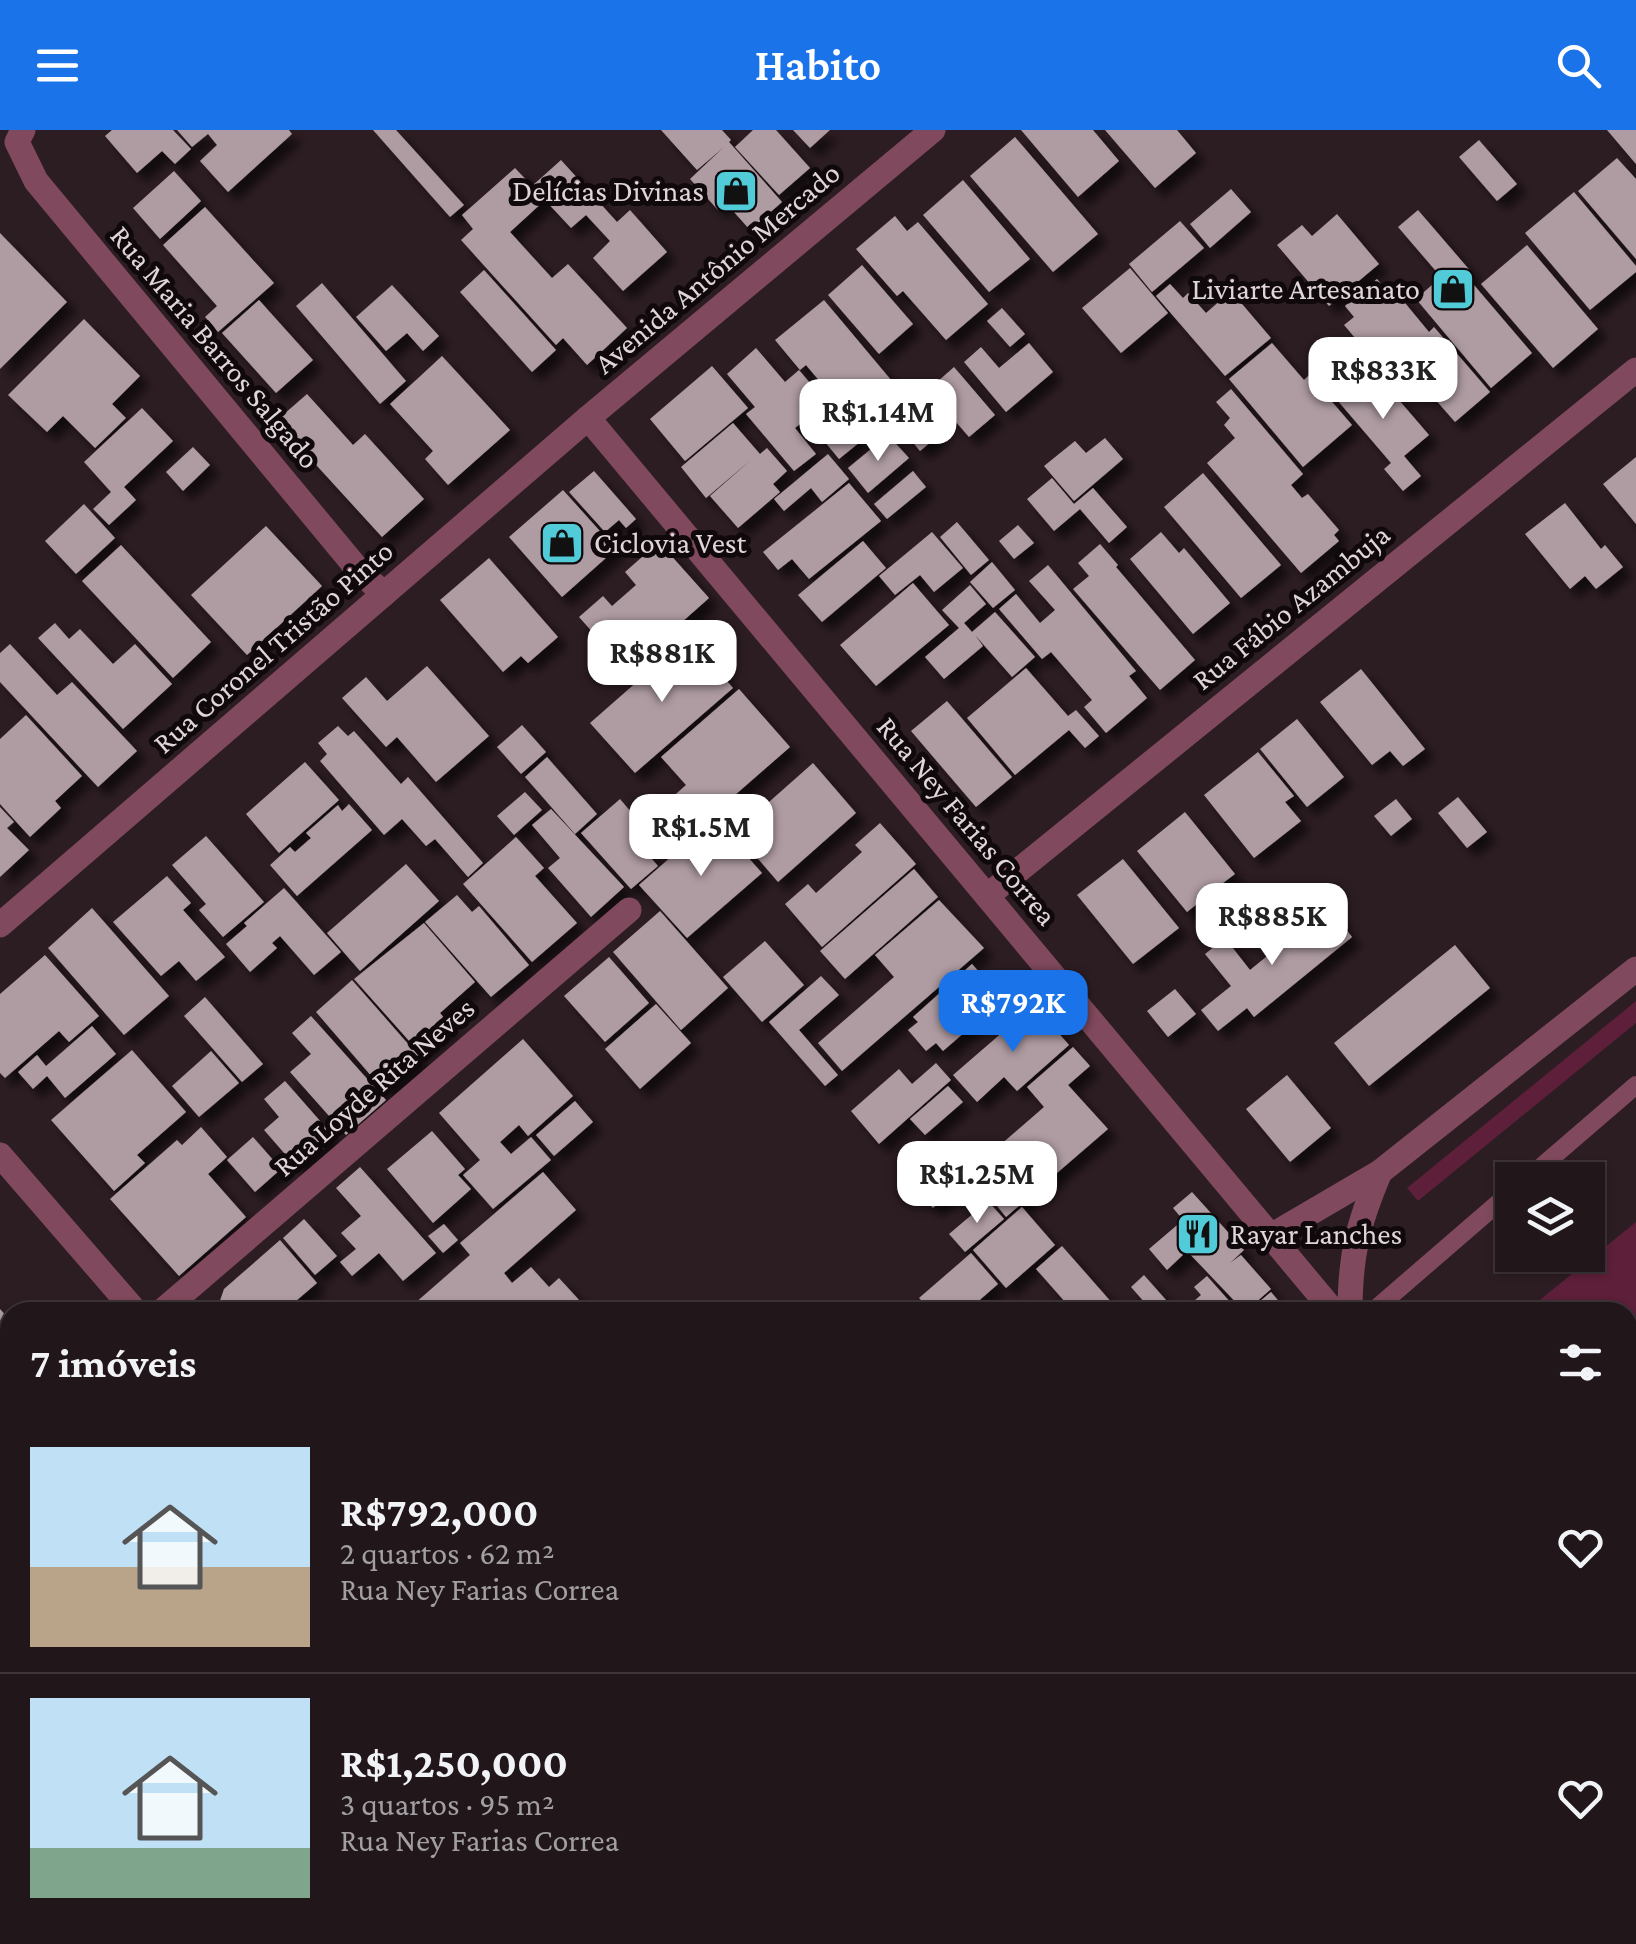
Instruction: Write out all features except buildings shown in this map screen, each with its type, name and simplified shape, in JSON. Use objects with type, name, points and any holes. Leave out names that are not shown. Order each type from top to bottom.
[{"type":"street","name":"Rua Maria Barros Salgado","points":[[22,130],[16,142],[36,181],[360,572],[384,594]]},
{"type":"street","name":"Avenida Antônio Mercado","points":[[588,418],[934,130]]},
{"type":"street","name":"Rua Fábio Azambuja","points":[[987,896],[1636,370]]},
{"type":"street","name":"Rua Coronel Tristão Pinto","points":[[0,925],[588,418]]},
{"type":"street","name":"Rua Ney Farias Correa","points":[[588,418],[1326,1302]]},
{"type":"street","name":"Rua Loyde Rita Neves","points":[[173,1302],[629,910]]},
{"type":"street","points":[[1271,1236],[1380,1172],[1636,969]]},
{"type":"street","points":[[0,1155],[127,1302]]},
{"type":"street","points":[[1350,1302],[1350,1264],[1361,1216],[1380,1172]]},
{"type":"lane","points":[[1547,1162],[1636,1085]]},
{"type":"lane","points":[[1384,1302],[1495,1207]]},
{"type":"shaded area","points":[[1636,1001],[1636,1023],[1418,1201],[1407,1188]]},
{"type":"shaded area","points":[[1636,1222],[1636,1302],[1537,1302],[1574,1272],[1605,1272],[1605,1247]]},
{"type":"place","name":"Delícias Divinas","points":[[736,191]]},
{"type":"place","name":"Liviarte Artesanato","points":[[1453,289]]},
{"type":"place","name":"Ciclovia Vest","points":[[562,543]]},
{"type":"place","name":"Rayar Lanches","points":[[1198,1234]]}]
